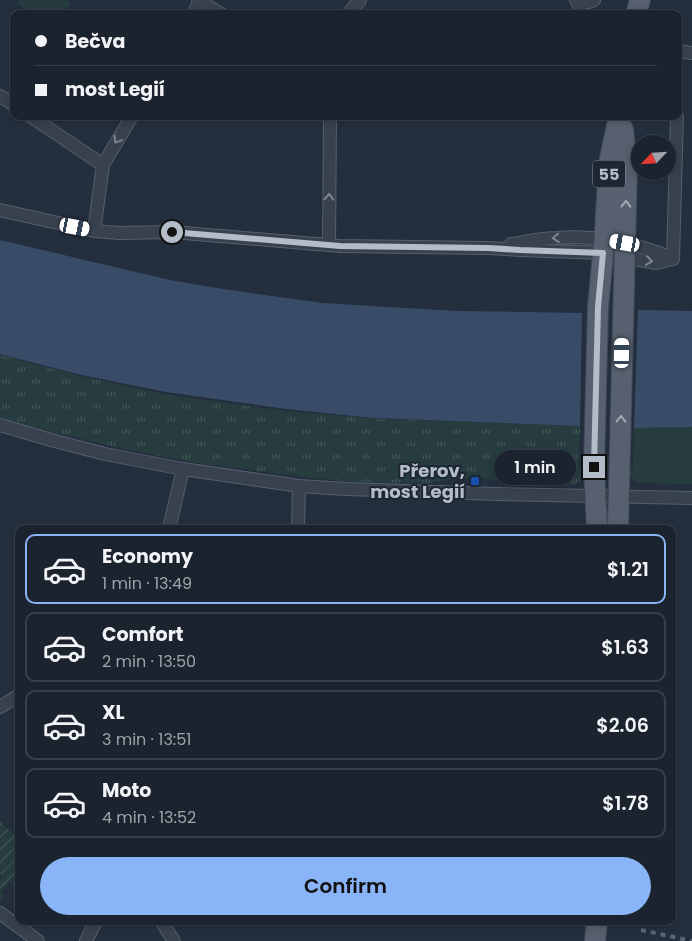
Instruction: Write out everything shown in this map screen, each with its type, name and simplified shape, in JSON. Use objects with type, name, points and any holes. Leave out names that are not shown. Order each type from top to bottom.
[{"type":"main road","name":"55","points":[[597,525],[594,467],[598,307],[609,163],[619,120]]},
{"type":"main road","name":"55","points":[[618,525],[626,164],[620,120]]},
{"type":"main road","points":[[595,941],[597,925]]},
{"type":"street","points":[[351,10],[360,0]]},
{"type":"street","points":[[576,0],[580,5],[594,0]]},
{"type":"street","points":[[200,1],[215,10]]},
{"type":"street","points":[[36,120],[103,165]]},
{"type":"street","points":[[94,231],[103,165],[130,120]]},
{"type":"street","points":[[329,245],[330,120]]},
{"type":"street","points":[[0,210],[94,231],[119,233],[172,232],[329,245],[488,248],[555,238],[582,238],[604,246],[624,250],[656,263],[673,259],[677,120]]},
{"type":"street","points":[[0,424],[104,454],[183,469],[300,486],[346,489],[692,498]]},
{"type":"street","points":[[170,525],[183,469]]},
{"type":"street","points":[[298,525],[300,486]]},
{"type":"street","points":[[0,707],[15,700]]},
{"type":"street","points":[[0,913],[15,924]]},
{"type":"street","points":[[16,925],[38,941]]},
{"type":"street","points":[[86,941],[94,925]]},
{"type":"street","points":[[164,925],[174,941]]},
{"type":"green space","points":[[19,0],[66,0],[71,3],[67,10],[27,10],[17,3]]},
{"type":"green space","points":[[0,355],[76,375],[168,395],[285,411],[379,419],[580,426],[579,467],[587,468],[579,482],[566,486],[518,485],[484,478],[456,478],[430,483],[353,482],[191,462],[124,449],[28,426],[0,417]]},
{"type":"green space","points":[[692,427],[692,484],[640,483],[631,478],[627,468],[633,468],[634,428]]},
{"type":"green space","points":[[0,821],[15,836],[15,887],[9,882],[1,893],[4,895],[0,900],[0,881],[3,877],[0,874]]},
{"type":"water","points":[[0,240],[170,280],[322,303],[457,311],[583,313],[644,310],[692,311],[692,427],[634,428],[373,418],[286,409],[166,392],[77,374],[0,354]]},
{"type":"pier","points":[[638,307],[634,430],[580,429],[582,310]]},
{"type":"railway","points":[[641,930],[692,941]]},
{"type":"place","name":"Přerov, most Legií","points":[[475,481]]},
{"type":"route","points":[[172,232],[340,246],[488,248],[603,253],[598,307],[594,467]]}]
